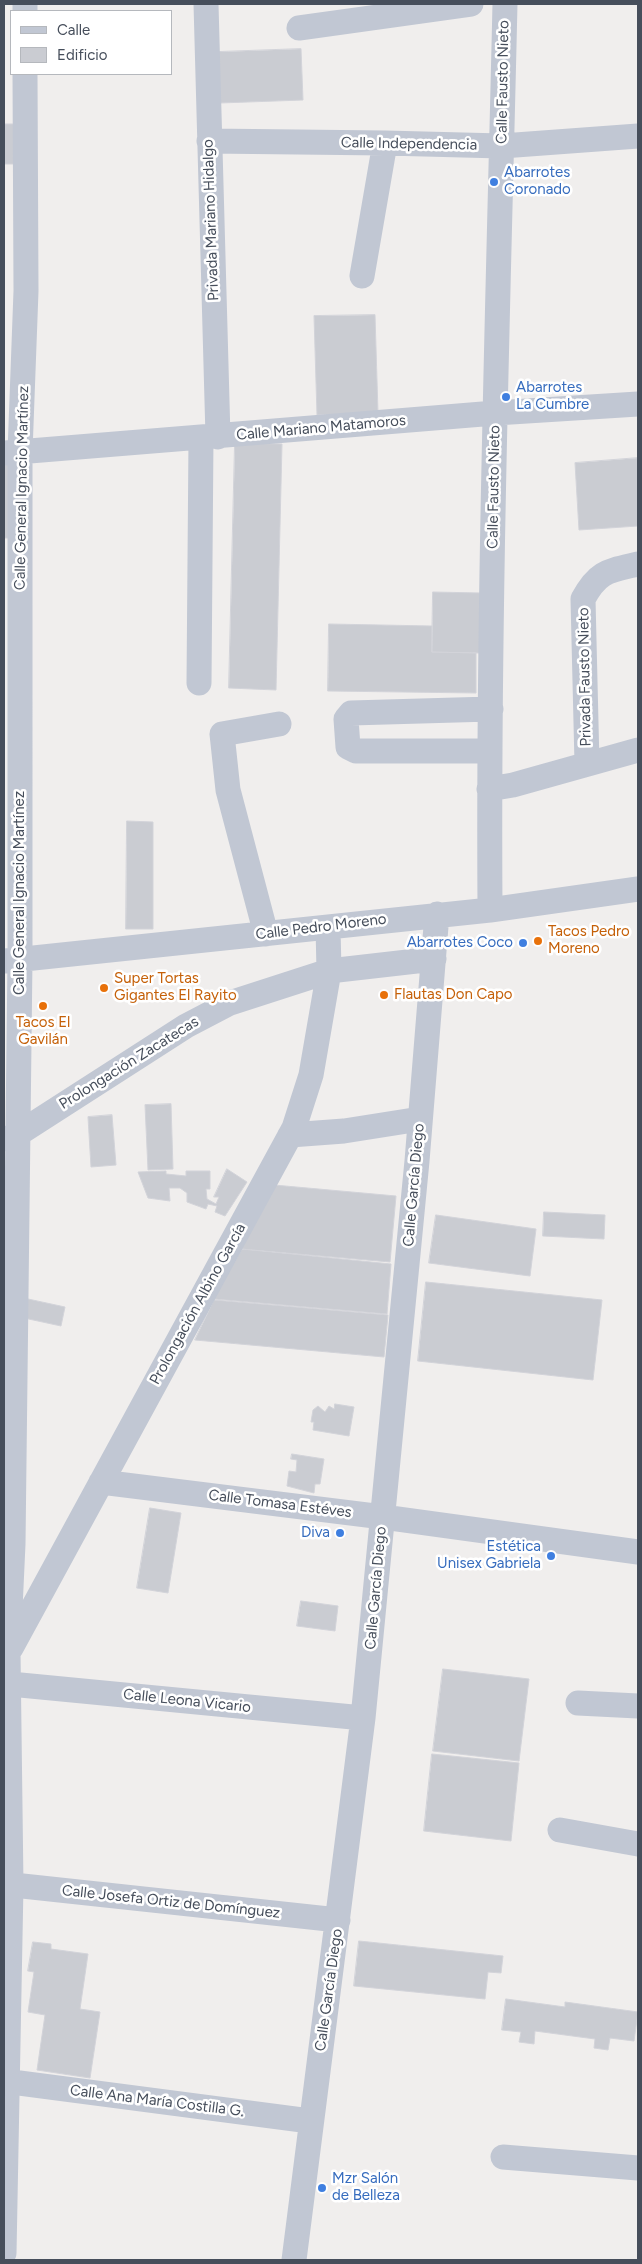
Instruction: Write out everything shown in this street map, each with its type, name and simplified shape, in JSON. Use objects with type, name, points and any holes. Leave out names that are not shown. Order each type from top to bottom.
[{"type":"street","name":"Privada Mariano Hidalgo","points":[[199,683],[210,438],[209,142],[206,4]]},
{"type":"street","points":[[299,28],[471,4]]},
{"type":"street","name":"Calle Fausto Nieto","points":[[490,910],[489,789],[495,413],[505,4]]},
{"type":"street","name":"Calle General Ignacio Martínez","points":[[4,2253],[8,1884],[7,1666],[12,960],[12,452],[15,291],[25,75]]},
{"type":"street","name":"Calle Independencia","points":[[209,142],[502,146],[638,136]]},
{"type":"street","points":[[362,276],[386,143]]},
{"type":"street","name":"Calle Mariano Matamoros","points":[[12,452],[210,438],[495,413],[638,404]]},
{"type":"street","name":"Privada Fausto Nieto","points":[[587,764],[583,599],[592,582],[607,572],[638,564]]},
{"type":"street","points":[[490,751],[356,751],[348,747],[346,719],[351,713],[491,709]]},
{"type":"street","points":[[266,934],[228,790],[222,734],[279,724]]},
{"type":"street","name":"Privada Fausto Nieto","points":[[489,789],[513,785],[638,750]]},
{"type":"street","name":"Calle Pedro Moreno","points":[[12,960],[437,914],[490,910],[638,889]]},
{"type":"street","name":"Calle García Diego","points":[[294,2260],[310,2121],[338,1920],[363,1718],[420,1119],[437,914]]},
{"type":"street","name":"Prolongación Albino García","points":[[7,1666],[100,1482],[290,1135],[311,1075],[329,971],[328,927]]},
{"type":"street","name":"Prolongación Zacatecas","points":[[11,1137],[186,1026],[221,1007],[329,971],[434,960]]},
{"type":"street","points":[[290,1135],[344,1131],[420,1119]]},
{"type":"street","name":"Calle Tomasa Estéves","points":[[100,1482],[383,1516],[638,1552]]},
{"type":"street","name":"Calle Leona Vicario","points":[[7,1666],[363,1718]]},
{"type":"street","points":[[578,1703],[638,1706]]},
{"type":"street","points":[[560,1830],[638,1844]]},
{"type":"street","name":"Calle Josefa Ortiz de Domínguez","points":[[8,1884],[338,1920]]},
{"type":"street","name":"Calle Ana María Costilla G.","points":[[6,2081],[310,2121]]},
{"type":"street","points":[[503,2157],[638,2168]]},
{"type":"building","points":[[301,49],[303,100],[220,103],[218,52]]},
{"type":"building","points":[[4,124],[17,124],[16,164],[4,164]]},
{"type":"building","points":[[375,315],[378,413],[317,415],[314,316]]},
{"type":"building","points":[[235,443],[282,444],[276,690],[229,688]]},
{"type":"building","points":[[10,458],[11,538],[4,538],[4,459]]},
{"type":"building","points":[[638,458],[638,526],[579,530],[575,463]]},
{"type":"building","points":[[433,592],[481,593],[480,653],[432,652]]},
{"type":"building","points":[[329,624],[432,626],[432,652],[476,653],[476,693],[328,691]]},
{"type":"building","points":[[127,821],[153,822],[153,929],[126,929]]},
{"type":"building","points":[[171,1104],[173,1169],[148,1170],[145,1105]]},
{"type":"building","points":[[112,1115],[116,1165],[91,1167],[88,1117]]},
{"type":"building","points":[[227,1169],[247,1182],[225,1216],[215,1212],[217,1206],[208,1204],[206,1209],[187,1202],[187,1193],[180,1188],[169,1188],[170,1201],[148,1198],[138,1172],[166,1171],[166,1174],[186,1176],[186,1171],[210,1171],[210,1189],[206,1189],[207,1199],[216,1204],[219,1197],[214,1197]]},
{"type":"building","points":[[274,1185],[396,1196],[390,1262],[241,1249]]},
{"type":"building","points":[[544,1212],[605,1215],[604,1239],[543,1236]]},
{"type":"building","points":[[436,1215],[536,1229],[530,1276],[429,1263]]},
{"type":"building","points":[[242,1249],[391,1264],[387,1314],[214,1299]]},
{"type":"building","points":[[426,1282],[602,1300],[593,1380],[418,1361]]},
{"type":"building","points":[[28,1299],[65,1307],[61,1326],[24,1318]]},
{"type":"building","points":[[214,1300],[388,1315],[384,1357],[195,1340]]},
{"type":"building","points":[[335,1404],[354,1407],[349,1436],[313,1430],[314,1422],[311,1422],[313,1410],[318,1406],[325,1412],[329,1406],[334,1409]]},
{"type":"building","points":[[292,1454],[324,1459],[320,1484],[315,1484],[314,1493],[287,1486],[289,1471],[296,1472],[297,1460],[291,1459]]},
{"type":"building","points":[[150,1508],[181,1513],[168,1593],[137,1588]]},
{"type":"building","points":[[301,1601],[338,1606],[335,1631],[297,1626]]},
{"type":"building","points":[[443,1669],[529,1679],[519,1761],[433,1751]]},
{"type":"building","points":[[432,1754],[519,1763],[511,1841],[424,1831]]},
{"type":"building","points":[[359,1941],[503,1956],[501,1973],[488,1972],[485,1999],[354,1986]]},
{"type":"building","points":[[33,1942],[51,1944],[51,1949],[88,1954],[80,2009],[100,2012],[90,2078],[37,2070],[45,2015],[28,2012],[34,1972],[28,1971]]},
{"type":"building","points":[[506,1999],[565,2007],[565,2002],[638,2012],[634,2041],[610,2038],[608,2050],[594,2048],[595,2039],[535,2031],[534,2044],[519,2042],[521,2032],[502,2030]]},
{"type":"place","name":"Abarrotes Coronado","points":[[494,182]]},
{"type":"place","name":"Abarrotes La Cumbre","points":[[506,397]]},
{"type":"place","name":"Tacos Pedro Moreno","points":[[538,941]]},
{"type":"place","name":"Abarrotes Coco","points":[[523,943]]},
{"type":"place","name":"Super Tortas Gigantes El Rayito","points":[[104,988]]},
{"type":"place","name":"Flautas Don Capo","points":[[384,995]]},
{"type":"place","name":"Tacos El Gavilán","points":[[43,1006]]},
{"type":"place","name":"Diva","points":[[340,1533]]},
{"type":"place","name":"Estética Unisex Gabriela","points":[[551,1556]]},
{"type":"place","name":"Mzr Salón de Belleza","points":[[322,2188]]}]
